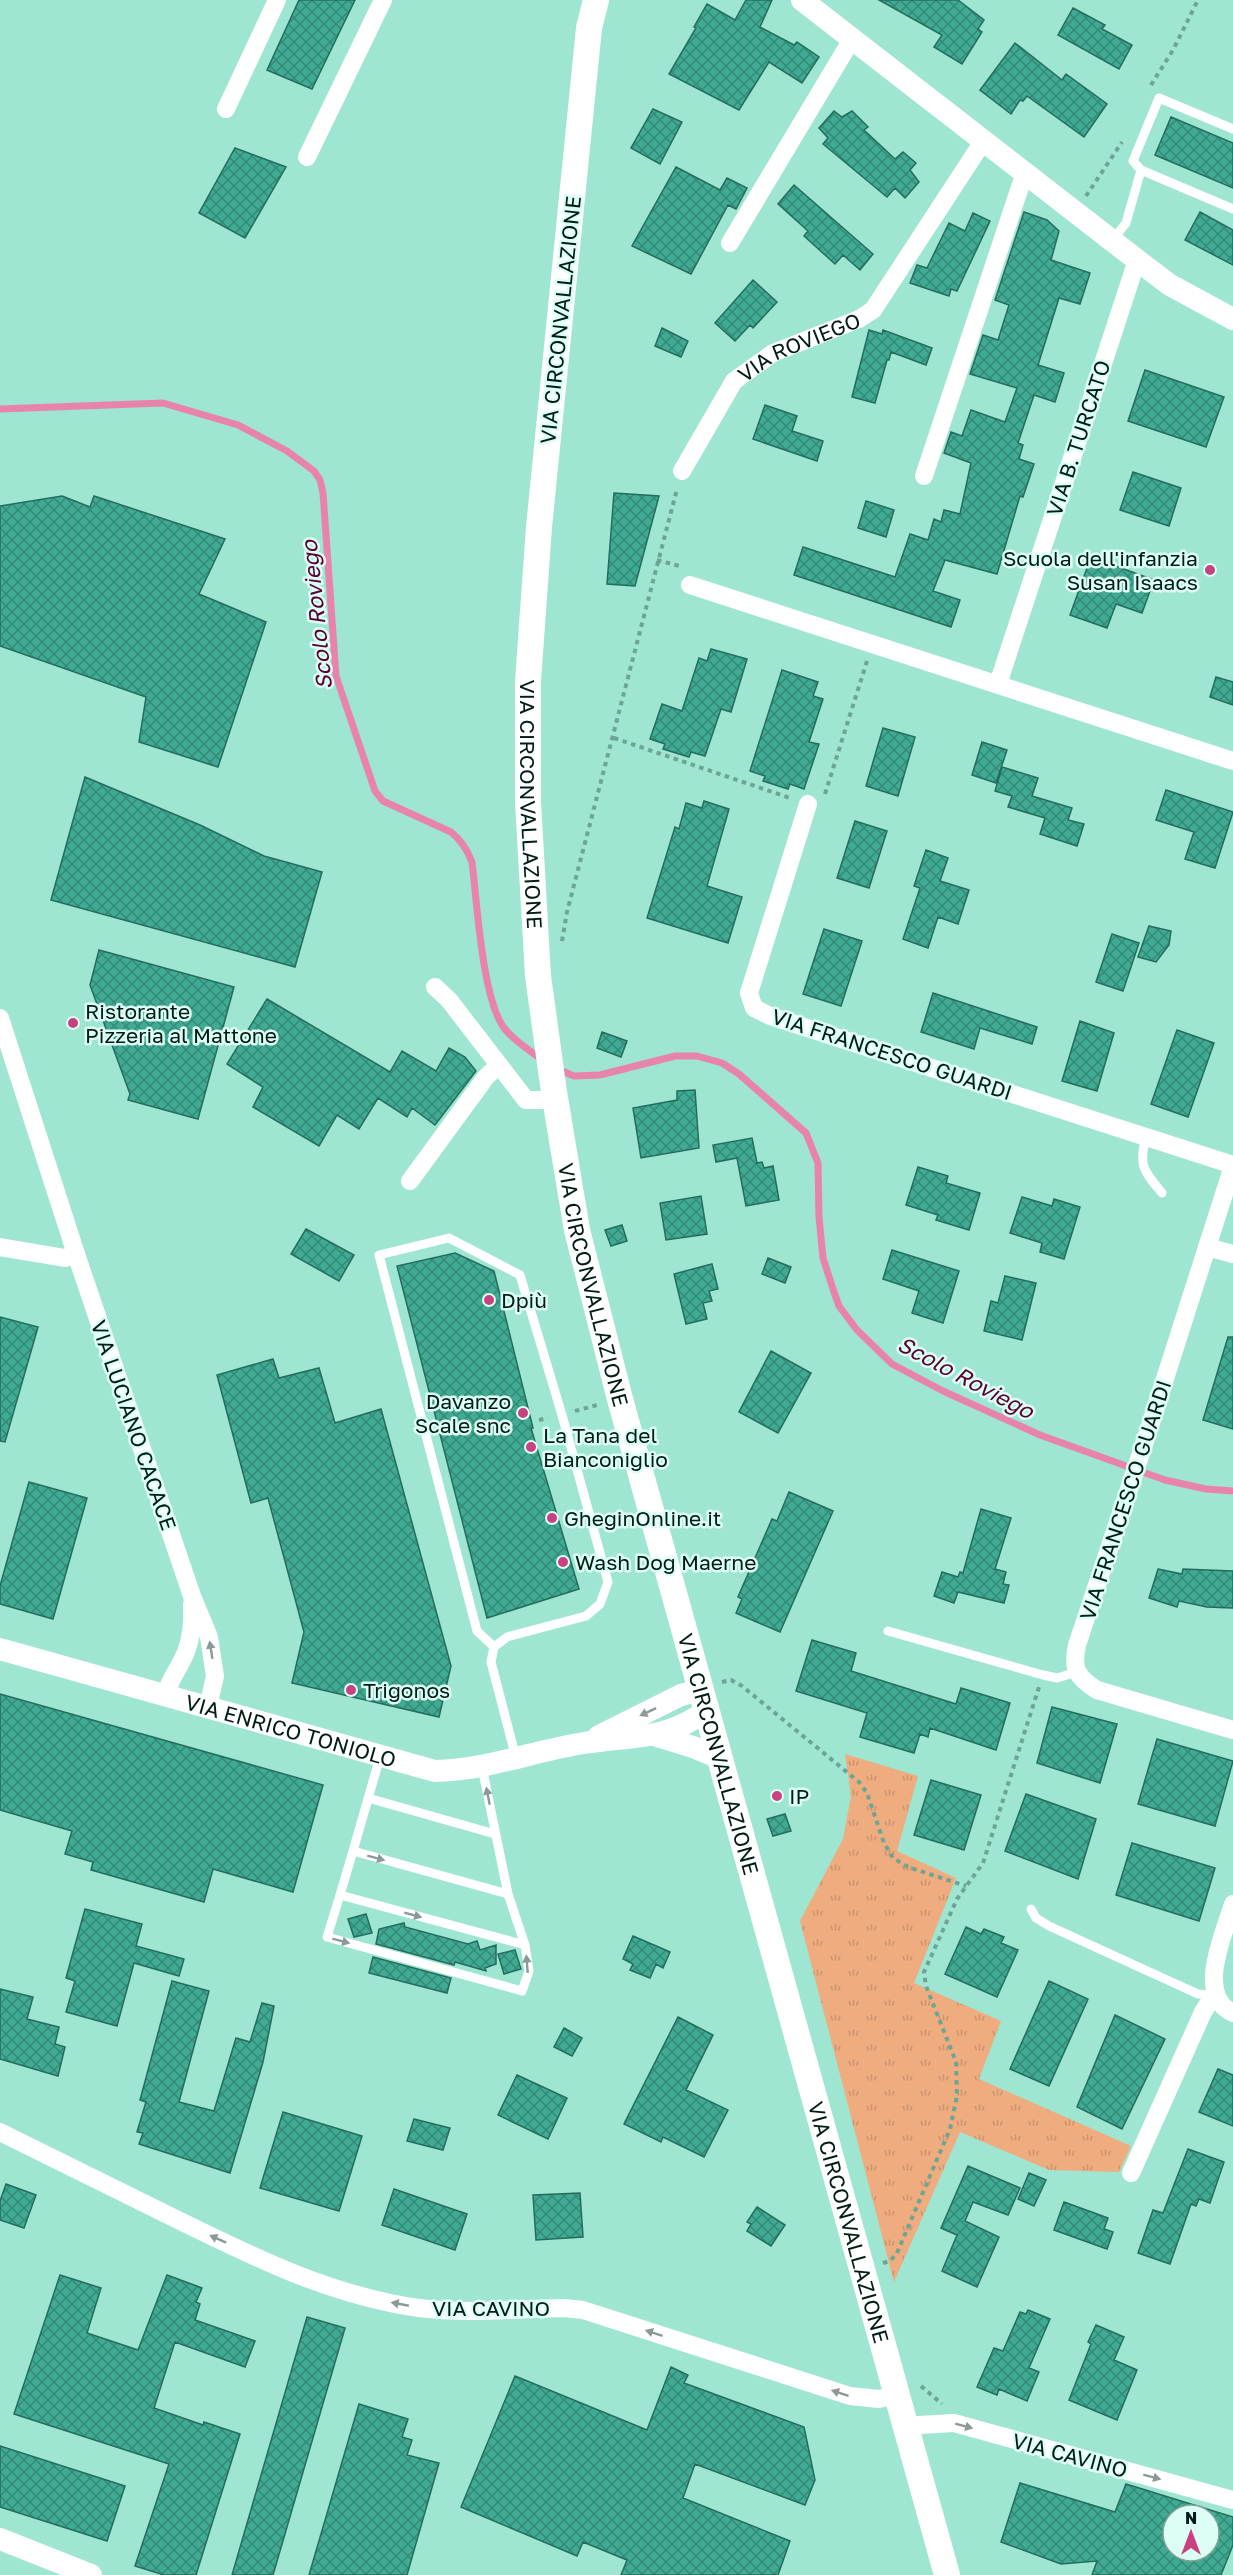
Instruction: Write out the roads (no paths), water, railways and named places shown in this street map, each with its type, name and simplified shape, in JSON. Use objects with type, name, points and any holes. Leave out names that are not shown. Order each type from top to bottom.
[{"type":"main road","name":"VIA CIRCONVALLAZIONE","points":[[580,0],[589,28]]},
{"type":"main road","name":"VIA CIRCONVALLAZIONE","points":[[596,0],[589,28],[539,527],[528,681],[528,802],[538,976],[545,1033],[577,1230],[620,1399],[714,1694],[720,1758],[947,2575]]},
{"type":"street","points":[[226,109],[277,0]]},
{"type":"street","points":[[307,157],[383,0]]},
{"type":"street","points":[[802,0],[1170,285],[1233,319]]},
{"type":"street","points":[[730,243],[852,39]]},
{"type":"street","name":"VIA ROVIEGO","points":[[682,471],[734,381],[773,353],[859,319],[873,310],[984,140]]},
{"type":"street","points":[[924,476],[1021,184],[1027,174]]},
{"type":"street","name":"VIA B. TURCATO","points":[[998,684],[1137,260]]},
{"type":"street","points":[[690,585],[1233,761]]},
{"type":"street","name":"VIA FRANCESCO GUARDI","points":[[808,804],[750,993],[754,1008],[770,1016],[1233,1165],[1077,1645],[1074,1665],[1077,1672]]},
{"type":"street","points":[[435,987],[449,1000],[526,1100],[555,1096]]},
{"type":"street","name":"VIA LUCIANO CACACE","points":[[0,1018],[76,1254],[192,1596],[209,1637],[215,1676],[208,1707]]},
{"type":"street","points":[[410,1180],[486,1077],[499,1065]]},
{"type":"street","points":[[0,1247],[64,1258],[76,1254]]},
{"type":"street","points":[[1207,1247],[1233,1254]]},
{"type":"street","name":"VIA LUCIANO CACACE","points":[[165,1695],[170,1679],[186,1653],[191,1636],[192,1596]]},
{"type":"street","name":"VIA ENRICO TONIOLO","points":[[0,1649],[435,1771],[465,1770],[584,1743],[654,1735],[689,1724],[714,1694]]},
{"type":"street","points":[[1077,1672],[1096,1690],[1233,1730]]},
{"type":"street","name":"VIA ENRICO TONIOLO","points":[[584,1743],[681,1695],[714,1694]]},
{"type":"street","name":"VIA ENRICO TONIOLO","points":[[654,1735],[720,1758]]},
{"type":"street","points":[[1233,1904],[1214,1972],[1214,1995],[1219,2003],[1233,2013]]},
{"type":"street","points":[[1131,2173],[1203,2012],[1214,1995]]},
{"type":"street","name":"VIA CAVINO","points":[[0,2132],[208,2234],[306,2279],[345,2292],[418,2308],[451,2311],[564,2308],[583,2310],[850,2396],[879,2399],[897,2394]]},
{"type":"street","name":"VIA CAVINO","points":[[906,2428],[954,2423],[1233,2500]]},
{"type":"street","points":[[0,2539],[91,2575]]},
{"type":"lane","points":[[1233,129],[1159,98],[1133,161],[1141,170],[1233,209]]},
{"type":"lane","points":[[1112,241],[1126,224],[1141,170]]},
{"type":"lane","points":[[1146,1137],[1141,1155],[1146,1172],[1162,1193]]},
{"type":"lane","points":[[494,1647],[477,1630],[379,1255],[449,1238],[520,1275],[608,1582],[600,1604],[586,1616],[507,1637],[494,1647],[491,1662],[516,1758]]},
{"type":"lane","points":[[888,1630],[1043,1675],[1057,1678],[1077,1672]]},
{"type":"lane","points":[[380,1757],[327,1937],[522,1991],[529,1971],[525,1945],[508,1894],[482,1767]]},
{"type":"lane","points":[[368,1798],[495,1834]]},
{"type":"lane","points":[[353,1851],[508,1894]]},
{"type":"lane","points":[[340,1895],[525,1945]]},
{"type":"lane","points":[[1031,1909],[1036,1918],[1049,1926],[1198,1994],[1214,1995]]},
{"type":"waterway","name":"Scolo Roviego","points":[[0,409],[163,403],[238,425],[287,451],[314,471],[320,480],[323,493],[336,676],[375,791],[383,801],[451,832],[466,849],[472,862],[490,995],[497,1014],[508,1033],[543,1061]]},
{"type":"waterway","name":"Scolo Roviego","points":[[555,1068],[574,1076],[600,1075],[675,1056],[697,1056],[722,1063],[739,1074],[806,1133],[818,1163],[819,1217],[823,1258],[839,1306],[857,1330],[892,1364],[943,1391],[1040,1435],[1165,1480],[1206,1489],[1233,1491]]},
{"type":"place","name":"Scuola dell'infanzia Susan Isaacs","points":[[1210,570]]},
{"type":"place","name":"Ristorante Pizzeria al Mattone","points":[[73,1023]]},
{"type":"place","name":"Dpiù","points":[[489,1300]]},
{"type":"place","name":"Davanzo Scale snc","points":[[523,1413]]},
{"type":"place","name":"La Tana del Bianconiglio","points":[[531,1447]]},
{"type":"place","name":"GheginOnline.it","points":[[552,1518]]},
{"type":"place","name":"Wash Dog Maerne","points":[[563,1562]]},
{"type":"place","name":"Trigonos","points":[[351,1690]]},
{"type":"place","name":"IP","points":[[777,1796]]}]
